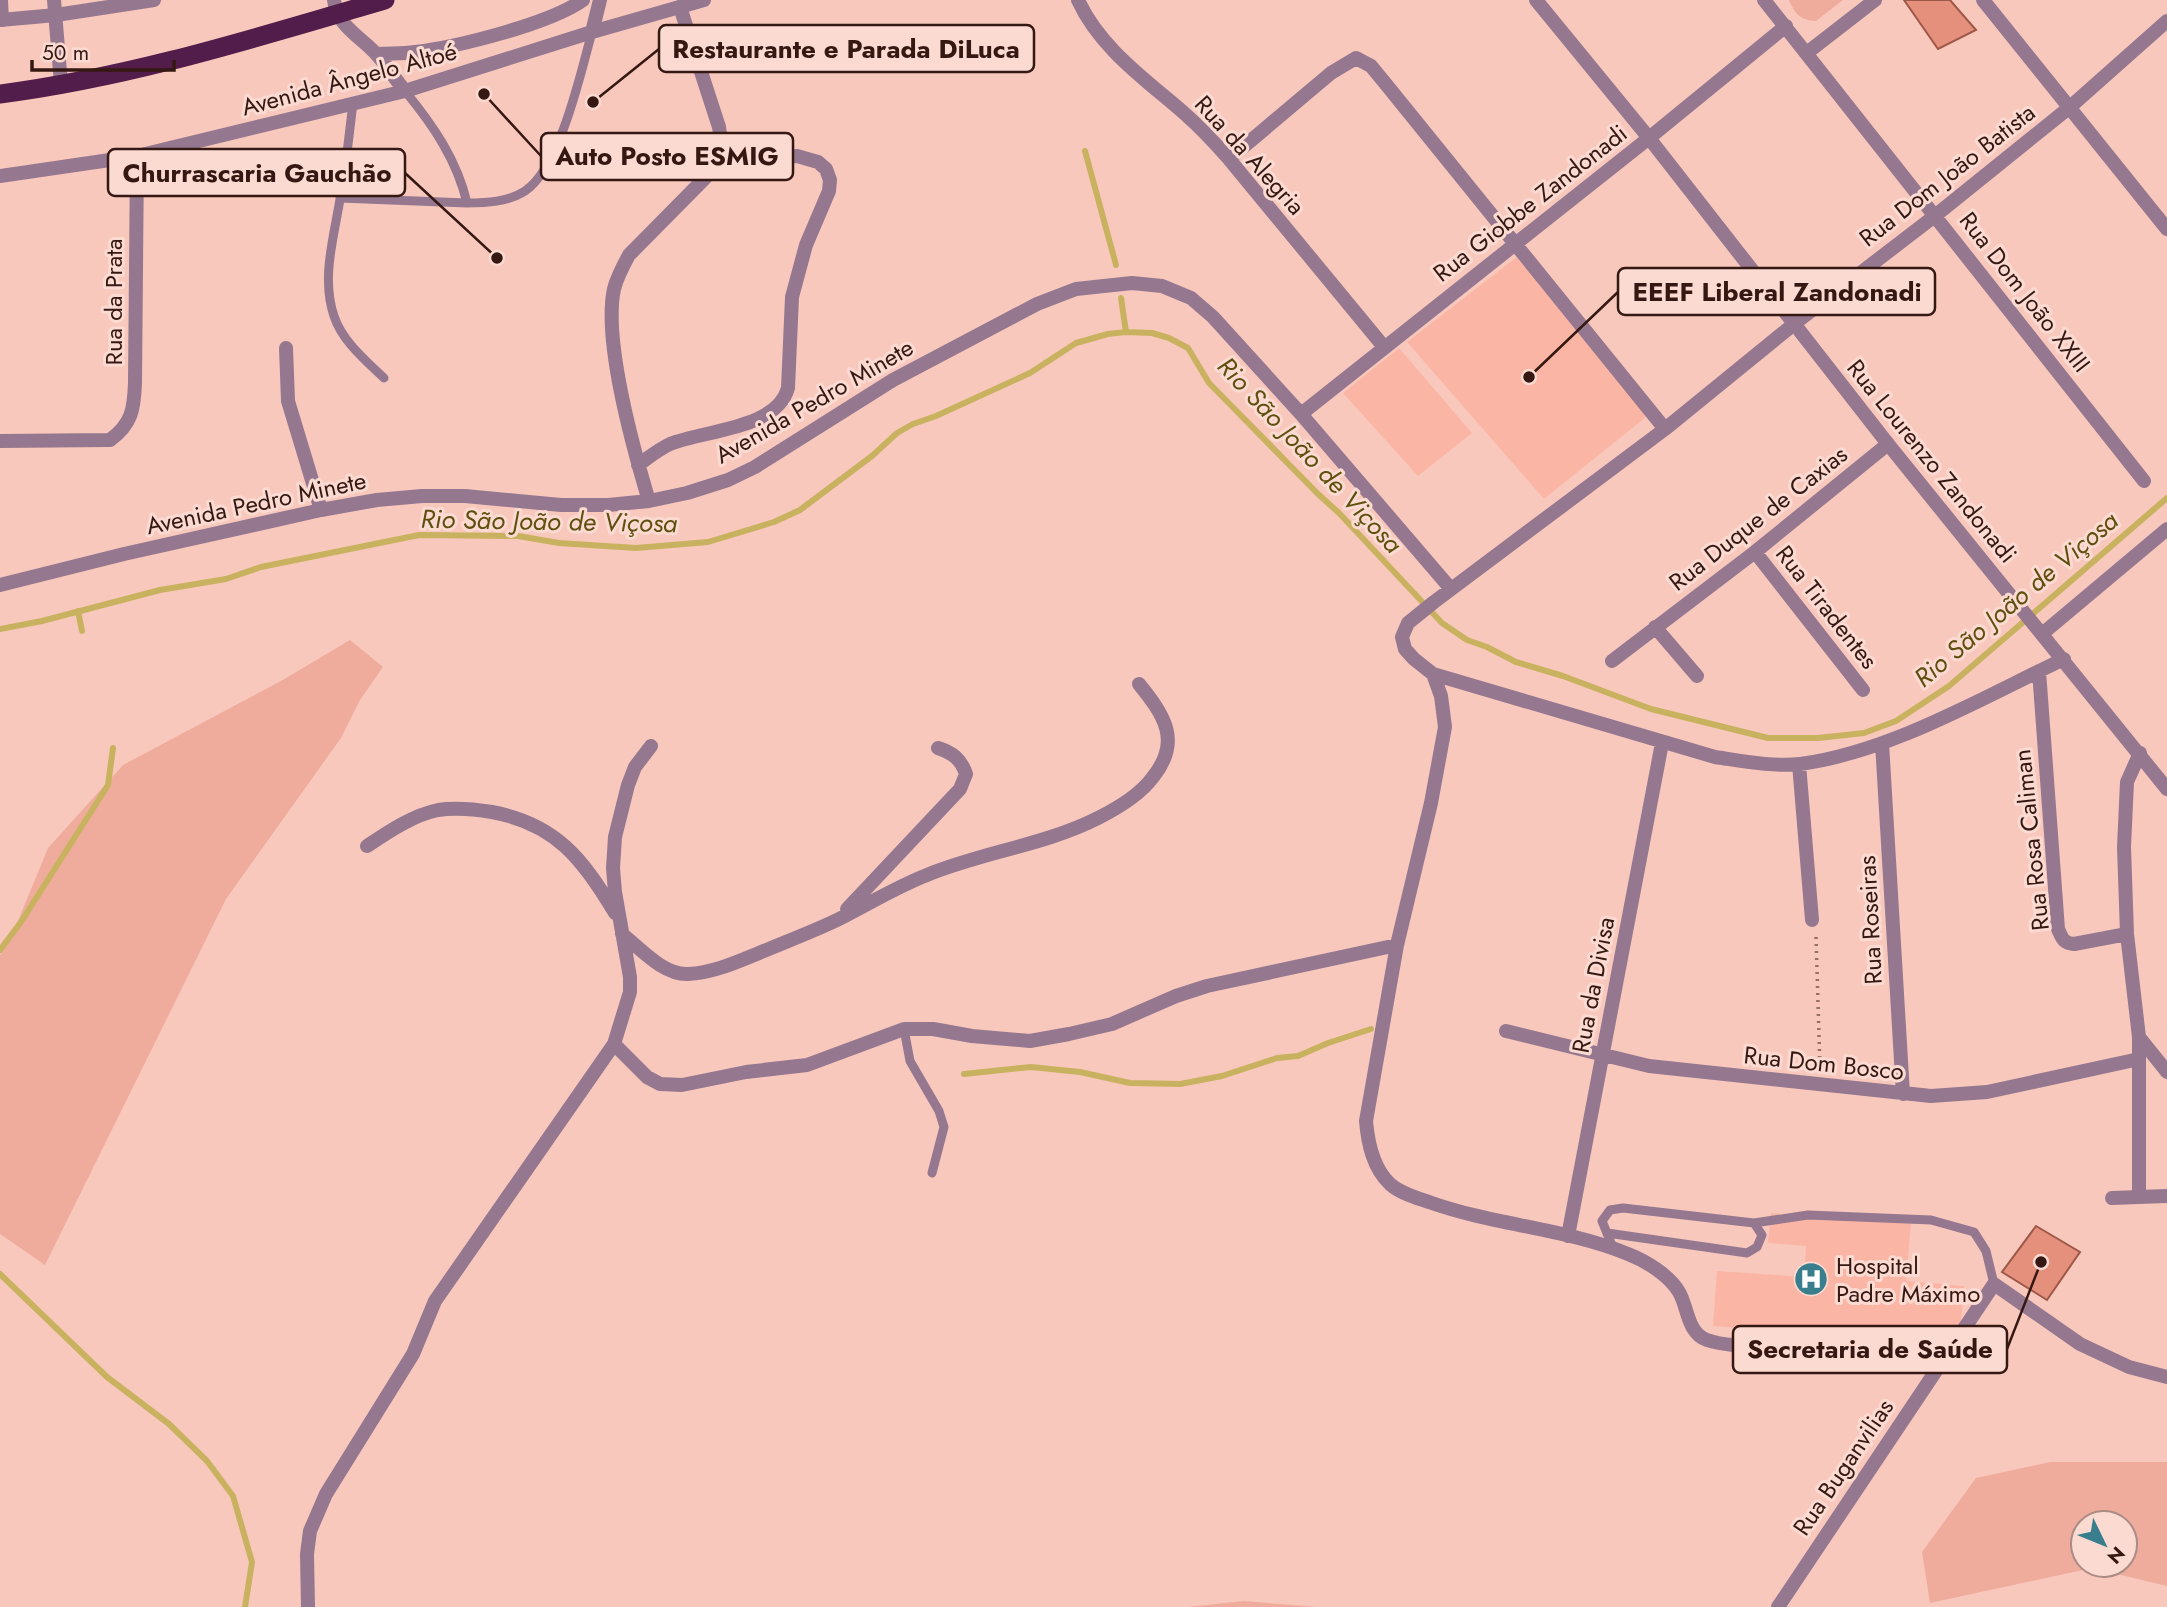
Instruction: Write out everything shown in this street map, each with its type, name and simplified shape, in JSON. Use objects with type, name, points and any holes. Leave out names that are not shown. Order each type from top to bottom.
[{"type":"highway","points":[[0,94],[173,61],[335,7],[385,0]]},
{"type":"street","points":[[1,0],[1,20],[56,15],[110,4],[154,0]]},
{"type":"street","points":[[54,0],[61,84]]},
{"type":"street","points":[[376,54],[415,52],[509,30],[548,17],[583,0]]},
{"type":"street","points":[[593,32],[600,0]]},
{"type":"street","name":"Avenida Ângelo Altoé","points":[[0,176],[137,156],[405,91],[704,0]]},
{"type":"street","name":"Rua da Alegria","points":[[1078,0],[1100,38],[1204,132],[1229,159],[1384,347]]},
{"type":"street","name":"Rua Lourenzo Zandonadi","points":[[1536,0],[1649,138],[1888,444],[2167,789]]},
{"type":"street","name":"Rua Dom João XXIII","points":[[1764,0],[1808,52],[2144,481]]},
{"type":"street","points":[[1808,52],[1875,0]]},
{"type":"street","points":[[1983,0],[2167,229]]},
{"type":"street","points":[[335,7],[355,36],[376,54],[405,91]]},
{"type":"street","points":[[649,501],[638,465],[617,369],[611,317],[613,290],[629,255],[718,162],[722,147],[719,127],[680,7]]},
{"type":"street","name":"Rua Dom João Batista","points":[[1433,674],[1414,659],[1402,641],[1408,623],[1665,429],[1794,324],[1936,215],[2070,107],[2167,21]]},
{"type":"street","name":"Rua Giobbe Zandonadi","points":[[1301,414],[1786,26]]},
{"type":"street","points":[[1229,159],[1346,62],[1356,58],[1363,60],[1385,83],[1665,429]]},
{"type":"street","name":"Rua da Prata","points":[[0,441],[110,440],[126,427],[134,408],[137,156]]},
{"type":"street","points":[[638,465],[670,444],[758,419],[780,405],[788,388],[792,297],[803,254],[829,191],[830,180],[826,169],[808,158],[797,156],[718,162]]},
{"type":"street","name":"Avenida Pedro Minete","points":[[0,585],[124,554],[377,500],[422,495],[561,505],[649,501],[718,483],[755,467],[893,380],[1037,304],[1076,289],[1132,283],[1162,286],[1191,299],[1213,317],[1301,414],[1451,589]]},
{"type":"street","points":[[286,348],[288,401],[321,510]]},
{"type":"street","name":"Rua Duque de Caxias","points":[[1612,660],[1755,552],[1888,444]]},
{"type":"street","points":[[2038,628],[2167,529]]},
{"type":"street","name":"Rua Tiradentes","points":[[1755,552],[1863,690]]},
{"type":"street","points":[[1655,627],[1696,676]]},
{"type":"street","points":[[1433,674],[1662,743],[1729,759],[1798,764],[1882,743],[2064,659]]},
{"type":"street","name":"Rua Rosa Caliman","points":[[2039,671],[2058,929],[2062,939],[2074,944],[2127,934]]},
{"type":"street","points":[[1433,674],[1441,696],[1446,727],[1434,790],[1397,945],[1366,1121],[1368,1144],[1391,1185],[1411,1196],[1458,1213],[1613,1248],[1648,1264],[1679,1292],[1695,1332],[1707,1340],[1743,1345],[1945,1359]]},
{"type":"street","points":[[367,846],[413,819],[437,810],[478,810],[525,821],[545,830],[582,862],[595,879],[621,927],[660,964],[672,972],[702,972],[736,962],[836,920],[927,875],[1096,819],[1141,790],[1161,765],[1168,746],[1163,716],[1139,684]]},
{"type":"street","name":"Rua da Divisa","points":[[1568,1236],[1662,743]]},
{"type":"street","name":"Rua Roseiras","points":[[1882,743],[1903,1094]]},
{"type":"street","points":[[308,1607],[307,1554],[310,1531],[326,1494],[413,1354],[435,1301],[614,1044],[630,992],[613,868],[620,810],[635,767],[651,746]]},
{"type":"street","points":[[836,920],[960,789],[966,774],[964,767],[953,754],[938,748]]},
{"type":"street","points":[[2139,1197],[2139,1059],[2127,934],[2124,808],[2127,782],[2140,753]]},
{"type":"street","points":[[1798,764],[1812,920]]},
{"type":"street","points":[[614,1044],[647,1077],[660,1084],[682,1085],[746,1072],[807,1065],[904,1029],[933,1029],[1030,1041],[1112,1024],[1176,996],[1207,986],[1397,945]]},
{"type":"street","name":"Rua Dom Bosco","points":[[1506,1031],[1649,1066],[1903,1094],[1954,1096],[1987,1092],[2139,1059]]},
{"type":"street","points":[[2138,1037],[2167,1072]]},
{"type":"street","points":[[2112,1198],[2167,1196]]},
{"type":"street","points":[[1994,1284],[2080,1343],[2129,1367],[2167,1377]]},
{"type":"street","name":"Rua Buganvilias","points":[[1778,1607],[1994,1284]]},
{"type":"lane","points":[[340,198],[467,203],[512,198],[534,183],[551,155],[565,124],[593,32]]},
{"type":"lane","points":[[405,91],[423,112],[441,141],[458,173],[467,203]]},
{"type":"lane","points":[[353,103],[329,268],[329,297],[334,318],[344,335],[363,359],[384,378]]},
{"type":"lane","points":[[904,1029],[910,1061],[939,1111],[944,1127],[932,1174]]},
{"type":"lane","points":[[1613,1248],[1602,1221],[1610,1210],[1623,1208],[1754,1223],[1808,1215],[1931,1220],[1974,1232],[1986,1251],[1994,1284]]},
{"type":"lane","points":[[1607,1233],[1747,1253],[1756,1247],[1762,1235],[1754,1223]]},
{"type":"path","points":[[1816,937],[1821,1085]]},
{"type":"shaded area","points":[[1789,0],[1843,0],[1816,21],[1799,15]]},
{"type":"shaded area","points":[[1517,257],[1651,413],[1544,499],[1407,342]]},
{"type":"shaded area","points":[[1399,348],[1472,433],[1418,476],[1343,393]]},
{"type":"shaded area","points":[[350,640],[383,667],[360,700],[341,738],[226,899],[45,1265],[0,1234],[0,955],[13,933],[48,848],[123,765],[281,681]]},
{"type":"shaded area","name":"Hospital Padre Máximo","points":[[1771,1213],[1911,1223],[1906,1281],[1964,1286],[1959,1344],[1713,1326],[1717,1271],[1804,1277],[1806,1246],[1768,1243]]},
{"type":"shaded area","points":[[2050,1462],[2167,1462],[2167,1586],[2138,1579],[2139,1509],[2069,1509],[2069,1573],[1930,1603],[1922,1552],[1976,1478]]},
{"type":"shaded area","points":[[1244,1601],[1317,1607],[1187,1607]]},
{"type":"building","points":[[1904,0],[1950,0],[1976,30],[1938,49]]},
{"type":"building","points":[[2036,1226],[2080,1252],[2047,1300],[2002,1272]]},
{"type":"waterway","points":[[1085,151],[1116,265]]},
{"type":"waterway","points":[[1121,298],[1126,332]]},
{"type":"waterway","name":"Rio São João de Viçosa","points":[[0,629],[42,621],[160,590],[226,579],[261,567],[419,535],[518,536],[559,543],[636,548],[708,542],[774,522],[800,510],[872,456],[897,433],[913,424],[1030,373],[1076,343],[1126,332],[1152,333],[1188,348],[1209,383],[1339,513],[1442,623],[1467,640],[1516,662],[1563,676],[1651,709],[1768,738],[1818,738],[1864,733],[1896,721],[1949,686],[2167,498]]},
{"type":"waterway","points":[[78,611],[82,631]]},
{"type":"waterway","points":[[0,950],[21,922],[108,785],[113,748]]},
{"type":"waterway","points":[[964,1074],[1031,1067],[1080,1072],[1130,1083],[1180,1084],[1222,1076],[1277,1058],[1298,1056],[1371,1029]]},
{"type":"waterway","points":[[0,1274],[107,1377],[169,1424],[207,1461],[233,1496],[252,1562],[245,1607]]},
{"type":"place","name":"Auto Posto ESMIG","points":[[484,94]]},
{"type":"place","name":"Restaurante e Parada DiLuca","points":[[593,102]]},
{"type":"place","name":"Churrascaria Gauchão","points":[[497,258]]},
{"type":"place","name":"EEEF Liberal Zandonadi","points":[[1529,377]]},
{"type":"place","name":"Secretaria de Saúde","points":[[2041,1262]]},
{"type":"place","name":"Hospital Padre Máximo","points":[[1811,1279]]}]
